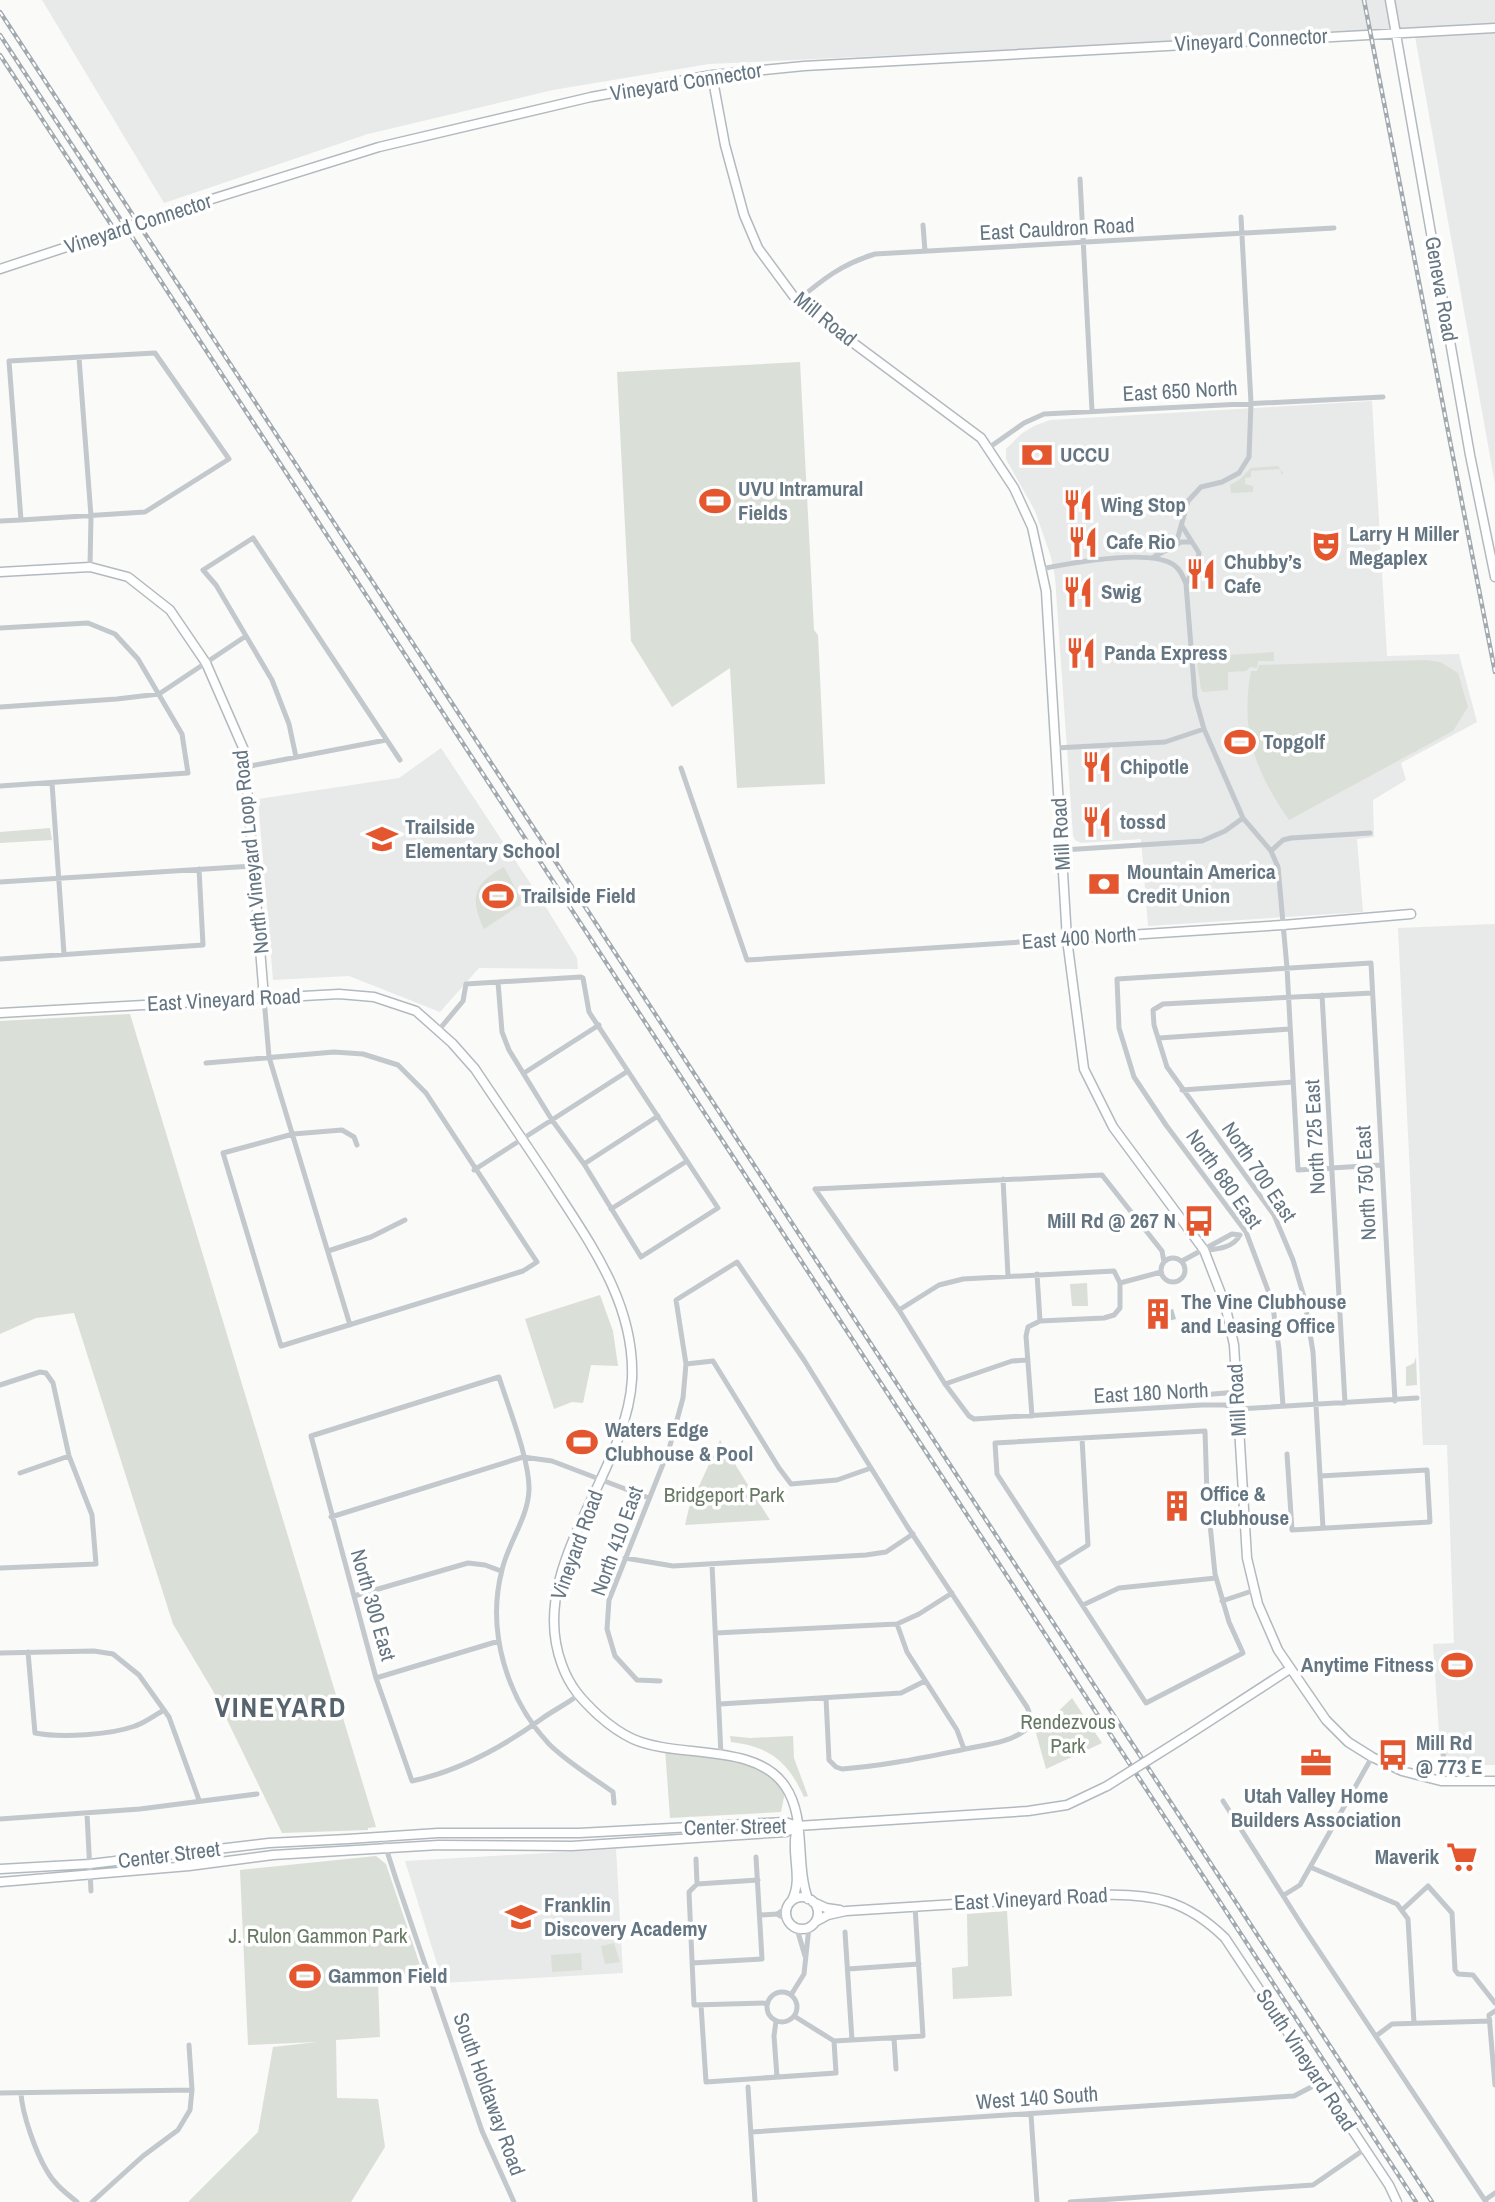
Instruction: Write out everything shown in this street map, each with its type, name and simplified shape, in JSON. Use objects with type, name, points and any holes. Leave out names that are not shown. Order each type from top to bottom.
[{"type":"main road","name":"Geneva Road","points":[[1390,0],[1470,455],[1495,577]]},
{"type":"main road","name":"Vineyard Connector","points":[[0,269],[379,147],[591,97],[712,75],[804,66],[1495,28]]},
{"type":"main road","name":"Mill Road","points":[[712,75],[725,145],[744,215],[758,248],[797,301],[981,438],[1014,488],[1032,527],[1046,591],[1067,939],[1084,1069],[1113,1127],[1204,1250],[1225,1304],[1234,1345],[1247,1558],[1258,1604],[1278,1650],[1326,1720],[1348,1742],[1372,1757],[1402,1771],[1441,1781],[1495,1781]]},
{"type":"main road","points":[[0,572],[90,566]]},
{"type":"main road","name":"North Vineyard Loop Road","points":[[90,566],[128,577],[170,610],[206,663],[244,750],[264,998]]},
{"type":"main road","name":"East 400 North","points":[[1067,939],[1411,914]]},
{"type":"main road","name":"East Vineyard Road","points":[[0,1013],[339,994],[374,997],[416,1011],[438,1031]]},
{"type":"main road","name":"Vineyard Road","points":[[438,1031],[475,1069],[595,1250],[616,1289],[630,1347],[632,1379],[625,1417],[566,1561],[554,1600],[554,1633],[562,1664],[577,1696],[607,1723],[633,1739],[665,1748],[721,1755],[757,1763],[772,1771],[786,1787],[797,1826]]},
{"type":"main road","name":"Center Street","points":[[0,1870],[90,1864],[269,1843],[438,1833],[563,1834],[785,1822],[797,1826],[1028,1811],[1067,1805],[1107,1786],[1290,1669]]},
{"type":"main road","points":[[797,1826],[810,1900],[818,1911],[812,1925],[797,1929],[786,1919],[786,1908],[792,1900],[796,1885],[794,1840],[797,1826]]},
{"type":"main road","name":"Center Street","points":[[0,1882],[90,1876],[273,1855],[480,1845],[572,1846],[786,1832],[797,1826]]},
{"type":"main road","points":[[480,1845],[483,1840],[519,1840],[525,1834]]},
{"type":"main road","points":[[563,1834],[572,1846]]},
{"type":"main road","name":"East Vineyard Road","points":[[812,1925],[828,1915],[846,1911],[1132,1894],[1157,1897],[1175,1903],[1209,1923]]},
{"type":"main road","points":[[792,1900],[810,1900]]},
{"type":"main road","name":"East Vineyard Road","points":[[810,1900],[826,1908],[846,1911]]},
{"type":"main road","name":"South Vineyard Road","points":[[1209,1923],[1225,1938],[1389,2185],[1397,2202]]},
{"type":"street","points":[[1080,178],[1092,411]]},
{"type":"street","points":[[1241,217],[1251,403],[1251,448],[1248,463],[1228,480],[1201,487],[1188,501],[1170,556],[1186,583],[1195,697],[1204,729],[1243,818],[1271,851],[1278,867],[1289,997],[1298,1170],[1381,1165]]},
{"type":"street","points":[[923,225],[925,251]]},
{"type":"street","name":"East Cauldron Road","points":[[797,301],[827,276],[850,262],[875,254],[1334,228]]},
{"type":"street","points":[[0,521],[20,520],[91,516],[145,512],[229,459],[155,353],[9,361],[20,520]]},
{"type":"street","points":[[79,358],[91,516],[90,566]]},
{"type":"street","name":"East 650 North","points":[[988,449],[1024,423],[1044,414],[1384,397]]},
{"type":"street","points":[[1182,526],[1199,553],[1197,563],[1186,583]]},
{"type":"street","points":[[296,757],[289,724],[272,680],[216,584],[203,570],[253,538],[400,760]]},
{"type":"street","points":[[1153,558],[1175,545],[1190,542]]},
{"type":"street","points":[[1041,569],[1082,561],[1153,558],[1190,569],[1197,563]]},
{"type":"street","points":[[0,628],[88,623],[115,634],[138,659],[182,734],[187,773],[0,786]]},
{"type":"street","points":[[0,707],[159,694],[246,636]]},
{"type":"street","points":[[1056,748],[1165,742],[1204,729]]},
{"type":"street","points":[[246,767],[386,740]]},
{"type":"street","name":"East 400 North","points":[[681,768],[747,960],[1067,939]]},
{"type":"street","points":[[52,783],[64,954]]},
{"type":"street","points":[[1063,850],[1202,841],[1225,831],[1243,818]]},
{"type":"street","points":[[1271,851],[1283,840],[1291,838],[1370,833]]},
{"type":"street","points":[[0,882],[253,866]]},
{"type":"street","points":[[0,959],[204,945],[199,869]]},
{"type":"street","name":"North 750 East","points":[[1287,968],[1371,963],[1395,1401]]},
{"type":"street","name":"North 680 East","points":[[1283,1406],[1272,1301],[1246,1232],[1166,1125],[1134,1077],[1119,1028],[1116,979],[1287,968]]},
{"type":"street","points":[[438,1031],[463,1001],[466,984],[498,982],[583,978],[589,1012],[718,1208],[641,1257],[509,1050],[502,1032],[498,982]]},
{"type":"street","points":[[1289,997],[1372,993]]},
{"type":"street","name":"North 725 East","points":[[1322,995],[1345,1403]]},
{"type":"street","name":"North 700 East","points":[[1289,997],[1163,1004],[1153,1010],[1154,1025],[1167,1067],[1274,1215],[1293,1260],[1304,1297],[1312,1352],[1323,1528]]},
{"type":"street","points":[[264,998],[269,1057],[351,1325]]},
{"type":"street","points":[[524,1073],[599,1025]]},
{"type":"street","points":[[1159,1038],[1290,1029]]},
{"type":"street","points":[[206,1063],[334,1052],[363,1054],[398,1065],[426,1093],[474,1170],[537,1262],[523,1271],[281,1346],[223,1153],[293,1134],[342,1130],[354,1137],[357,1145]]},
{"type":"street","points":[[474,1170],[628,1071]]},
{"type":"street","points":[[1182,1090],[1293,1082]]},
{"type":"street","points":[[584,1164],[658,1116]]},
{"type":"street","points":[[611,1209],[687,1161]]},
{"type":"street","points":[[1028,1360],[1012,1361],[945,1384],[899,1310],[814,1189],[1102,1175],[1161,1251],[1164,1262],[1161,1272]]},
{"type":"street","points":[[1003,1179],[1008,1276]]},
{"type":"street","points":[[328,1251],[371,1237],[405,1220]]},
{"type":"street","points":[[1164,1262],[1171,1258],[1182,1261],[1231,1234],[1240,1235],[1237,1241],[1221,1248],[1204,1250]]},
{"type":"street","points":[[1161,1272],[1168,1282],[1177,1282],[1185,1273],[1182,1261]]},
{"type":"street","name":"North 410 East","points":[[660,1681],[637,1680],[615,1656],[607,1629],[610,1600],[669,1449],[683,1398],[686,1364],[676,1300],[737,1262],[804,1360],[871,1468]]},
{"type":"street","points":[[899,1310],[939,1285],[963,1279],[1114,1271],[1119,1283],[1120,1308],[1114,1315],[1104,1318],[1040,1321],[1028,1327],[1026,1336],[1032,1416]]},
{"type":"street","points":[[1119,1283],[1161,1272]]},
{"type":"street","points":[[1037,1274],[1040,1321]]},
{"type":"street","points":[[686,1364],[713,1361],[791,1484],[837,1480],[871,1468],[1031,1716],[1024,1731],[1002,1741],[883,1766],[842,1769],[830,1760],[827,1698]]},
{"type":"street","points":[[0,1385],[40,1372],[46,1373],[52,1383],[69,1457],[92,1516],[96,1563],[0,1568]]},
{"type":"street","name":"North 300 East","points":[[523,1457],[499,1377],[311,1436],[376,1678],[412,1780],[438,1775],[472,1762],[534,1725]]},
{"type":"street","name":"East 180 North","points":[[945,1384],[974,1419],[1209,1405],[1225,1405],[1238,1409],[1417,1398]]},
{"type":"street","name":"East 180 North","points":[[1202,1395],[1237,1392]]},
{"type":"street","points":[[1207,1495],[1205,1431],[995,1443],[997,1474],[1146,1703],[1243,1653],[1229,1622],[1216,1578],[1209,1514]]},
{"type":"street","points":[[1056,1565],[1088,1545],[1082,1438]]},
{"type":"street","points":[[1287,1454],[1292,1530],[1430,1522],[1427,1470],[1320,1476]]},
{"type":"street","points":[[20,1473],[69,1457]]},
{"type":"street","points":[[523,1457],[528,1472],[528,1505],[501,1571],[497,1618],[499,1642],[514,1693],[534,1725],[551,1745],[613,1792],[614,1803]]},
{"type":"street","points":[[331,1517],[523,1457],[552,1461],[649,1498]]},
{"type":"street","points":[[625,1558],[673,1566],[866,1555],[886,1552],[913,1534]]},
{"type":"street","points":[[354,1596],[468,1563],[501,1571]]},
{"type":"street","points":[[712,1564],[721,1755]]},
{"type":"street","points":[[1083,1605],[1119,1588],[1216,1578]]},
{"type":"street","points":[[1222,1601],[1255,1590]]},
{"type":"street","points":[[716,1633],[897,1624],[927,1610],[952,1593]]},
{"type":"street","points":[[897,1624],[907,1652],[957,1730],[964,1749]]},
{"type":"street","points":[[376,1678],[499,1642]]},
{"type":"street","points":[[0,1653],[94,1651],[113,1654],[139,1675],[169,1717],[199,1800]]},
{"type":"street","points":[[29,1652],[35,1733],[48,1735],[114,1731],[136,1726],[164,1710]]},
{"type":"street","points":[[720,1704],[901,1693],[925,1681]]},
{"type":"street","points":[[534,1725],[577,1696]]},
{"type":"street","points":[[1441,1781],[1444,1765],[1442,1736]]},
{"type":"street","points":[[1284,1895],[1300,1885],[1372,1757]]},
{"type":"street","points":[[0,1819],[86,1814],[257,1794]]},
{"type":"street","points":[[1223,1801],[1485,2201],[1495,2193]]},
{"type":"street","points":[[86,1814],[91,1891]]},
{"type":"street","name":"South Holdaway Road","points":[[385,1836],[386,1848],[482,2131],[514,2202]]},
{"type":"street","points":[[692,1963],[762,1959],[756,1857]]},
{"type":"street","points":[[696,1859],[698,1884]]},
{"type":"street","points":[[1310,1867],[1397,1904],[1402,1910],[1408,1919],[1414,2023]]},
{"type":"street","points":[[758,1880],[698,1884],[692,1887],[688,1895],[692,1963],[706,2082],[836,2073],[834,2041]]},
{"type":"street","points":[[1402,1910],[1428,1886],[1452,1913],[1455,1970],[1458,1974],[1473,1975],[1495,2003]]},
{"type":"street","points":[[794,2016],[834,2041],[923,2036],[915,1906]]},
{"type":"street","points":[[760,1915],[777,1914],[786,1908]]},
{"type":"street","points":[[777,1914],[786,1919]]},
{"type":"street","points":[[791,1995],[804,1974],[812,1925]]},
{"type":"street","points":[[797,1929],[805,1956]]},
{"type":"street","points":[[845,1932],[852,2040]]},
{"type":"street","points":[[848,1969],[919,1964]]},
{"type":"street","points":[[698,2005],[768,2003],[778,1993],[791,1995]]},
{"type":"street","points":[[768,2003],[770,2015],[776,2021],[785,2022],[794,2016],[797,2006],[791,1995]]},
{"type":"street","points":[[1495,2011],[1489,2015],[1495,2085]]},
{"type":"street","points":[[776,2021],[774,2036],[777,2077]]},
{"type":"street","points":[[1376,2036],[1392,2024],[1490,2021]]},
{"type":"street","points":[[894,2038],[896,2069]]},
{"type":"street","points":[[92,2202],[143,2156],[178,2130],[190,2110],[190,2045]]},
{"type":"street","name":"West 140 South","points":[[751,2132],[1294,2096],[1321,2082]]},
{"type":"street","points":[[748,2087],[755,2202]]},
{"type":"street","points":[[0,2093],[192,2090]]},
{"type":"street","points":[[21,2094],[22,2109],[46,2170],[58,2186],[77,2202]]},
{"type":"street","points":[[1031,2115],[1038,2202]]},
{"type":"street","points":[[1070,2202],[1313,2185],[1365,2149]]},
{"type":"shaded area","points":[[42,0],[1495,0],[1495,484],[1414,31],[709,64],[553,90],[368,134],[164,203]]},
{"type":"shaded area","points":[[1372,401],[1387,656],[1459,654],[1477,722],[1401,763],[1406,780],[1373,800],[1374,837],[1357,839],[1363,912],[1148,926],[1141,839],[1081,843],[1075,840],[1073,835],[1055,577],[1035,511],[1006,459],[1006,449],[1021,434],[1050,420]]},
{"type":"shaded area","name":"Trailside Elementary School","points":[[441,748],[544,904],[577,958],[578,969],[479,968],[440,1012],[349,976],[273,980],[258,799],[399,778]]},
{"type":"shaded area","points":[[1495,924],[1495,1765],[1451,1765],[1441,1764],[1433,1644],[1454,1643],[1447,1445],[1423,1445],[1398,928]]},
{"type":"shaded area","points":[[1173,1309],[1176,1319],[1157,1324],[1154,1314]]},
{"type":"shaded area","name":"Franklin Discovery Academy","points":[[616,1849],[623,1973],[443,1983],[405,1861]]},
{"type":"green space","name":"UVU Intramural Fields","points":[[800,362],[825,784],[737,788],[730,668],[672,707],[631,641],[617,372]]},
{"type":"green space","points":[[1278,466],[1280,469],[1251,471],[1251,477],[1245,478],[1245,484],[1253,486],[1253,492],[1231,493],[1230,485],[1251,468]]},
{"type":"green space","points":[[1274,652],[1274,661],[1258,661],[1257,668],[1228,672],[1228,690],[1203,692],[1201,689],[1196,657]]},
{"type":"green space","name":"Topgolf","points":[[1426,660],[1440,662],[1458,673],[1468,707],[1453,731],[1289,820],[1267,784],[1253,750],[1248,713],[1251,671],[1257,671],[1259,665]]},
{"type":"green space","points":[[50,828],[52,840],[0,843],[0,832]]},
{"type":"green space","name":"Trailside Field","points":[[504,867],[521,899],[520,905],[484,929],[477,908],[477,892],[486,879]]},
{"type":"green space","points":[[130,1014],[376,1827],[368,1830],[282,1833],[213,1691],[173,1624],[74,1313],[36,1318],[0,1334],[0,1021]]},
{"type":"green space","points":[[1087,1283],[1088,1306],[1072,1306],[1070,1284]]},
{"type":"green space","points":[[600,1295],[613,1331],[618,1366],[591,1365],[583,1403],[572,1402],[554,1409],[525,1319]]},
{"type":"green space","points":[[1416,1357],[1417,1385],[1406,1386],[1406,1367],[1414,1363]]},
{"type":"green space","name":"Bridgeport Park","points":[[720,1440],[770,1520],[685,1525],[689,1508]]},
{"type":"green space","name":"Rendezvous Park","points":[[1072,1698],[1102,1743],[1046,1769],[1036,1733]]},
{"type":"green space","points":[[730,1736],[793,1736],[794,1758],[808,1796],[804,1797],[791,1774],[776,1758],[757,1748],[731,1742]]},
{"type":"green space","points":[[665,1748],[757,1763],[786,1787],[781,1812],[670,1818]]},
{"type":"green space","name":"J. Rulon Gammon Park","points":[[376,1856],[386,1864],[424,1977],[378,1981],[380,2037],[336,2040],[337,2098],[378,2099],[385,2147],[351,2202],[188,2202],[258,2132],[273,2047],[317,2042],[248,2045],[240,1870]]},
{"type":"green space","points":[[1007,1911],[1012,1996],[953,1999],[952,1968],[968,1966],[967,1914]]},
{"type":"green space","points":[[614,1943],[620,1962],[605,1964],[601,1946]]},
{"type":"green space","points":[[581,1953],[582,1970],[552,1972],[551,1955]]},
{"type":"railway","points":[[1364,0],[1495,672]]},
{"type":"railway","points":[[0,12],[1432,2202]]},
{"type":"railway","points":[[0,35],[1416,2202]]},
{"type":"railway","points":[[0,55],[120,238]]},
{"type":"place","name":"UCCU","points":[[1037,455]]},
{"type":"place","name":"UVU Intramural Fields","points":[[715,501]]},
{"type":"place","name":"Wing Stop","points":[[1078,505]]},
{"type":"place","name":"Cafe Rio","points":[[1083,542]]},
{"type":"place","name":"Larry H Miller Megaplex","points":[[1326,546]]},
{"type":"place","name":"Chubby’s Cafe","points":[[1201,574]]},
{"type":"place","name":"Swig","points":[[1078,592]]},
{"type":"place","name":"Panda Express","points":[[1081,653]]},
{"type":"place","name":"Topgolf","points":[[1240,742]]},
{"type":"place","name":"Chipotle","points":[[1097,767]]},
{"type":"place","name":"tossd","points":[[1097,822]]},
{"type":"place","name":"Trailside Elementary School","points":[[382,839]]},
{"type":"place","name":"Mountain America Credit Union","points":[[1104,884]]},
{"type":"place","name":"Trailside Field","points":[[498,896]]},
{"type":"place","name":"Mill Rd @ 267 N","points":[[1199,1221]]},
{"type":"place","name":"The Vine Clubhouse and Leasing Office","points":[[1158,1314]]},
{"type":"place","name":"Waters Edge Clubhouse & Pool","points":[[582,1442]]},
{"type":"place","name":"Office & Clubhouse","points":[[1177,1506]]},
{"type":"place","name":"Anytime Fitness","points":[[1457,1665]]},
{"type":"place","name":"Mill Rd @ 773 E","points":[[1393,1755]]},
{"type":"place","name":"Utah Valley Home Builders Association","points":[[1316,1763]]},
{"type":"place","name":"Maverik","points":[[1462,1857]]},
{"type":"place","name":"Franklin Discovery Academy","points":[[521,1917]]},
{"type":"place","name":"Gammon Field","points":[[305,1976]]},
{"type":"district","name":"VINEYARD","points":[[281,1707]]}]
